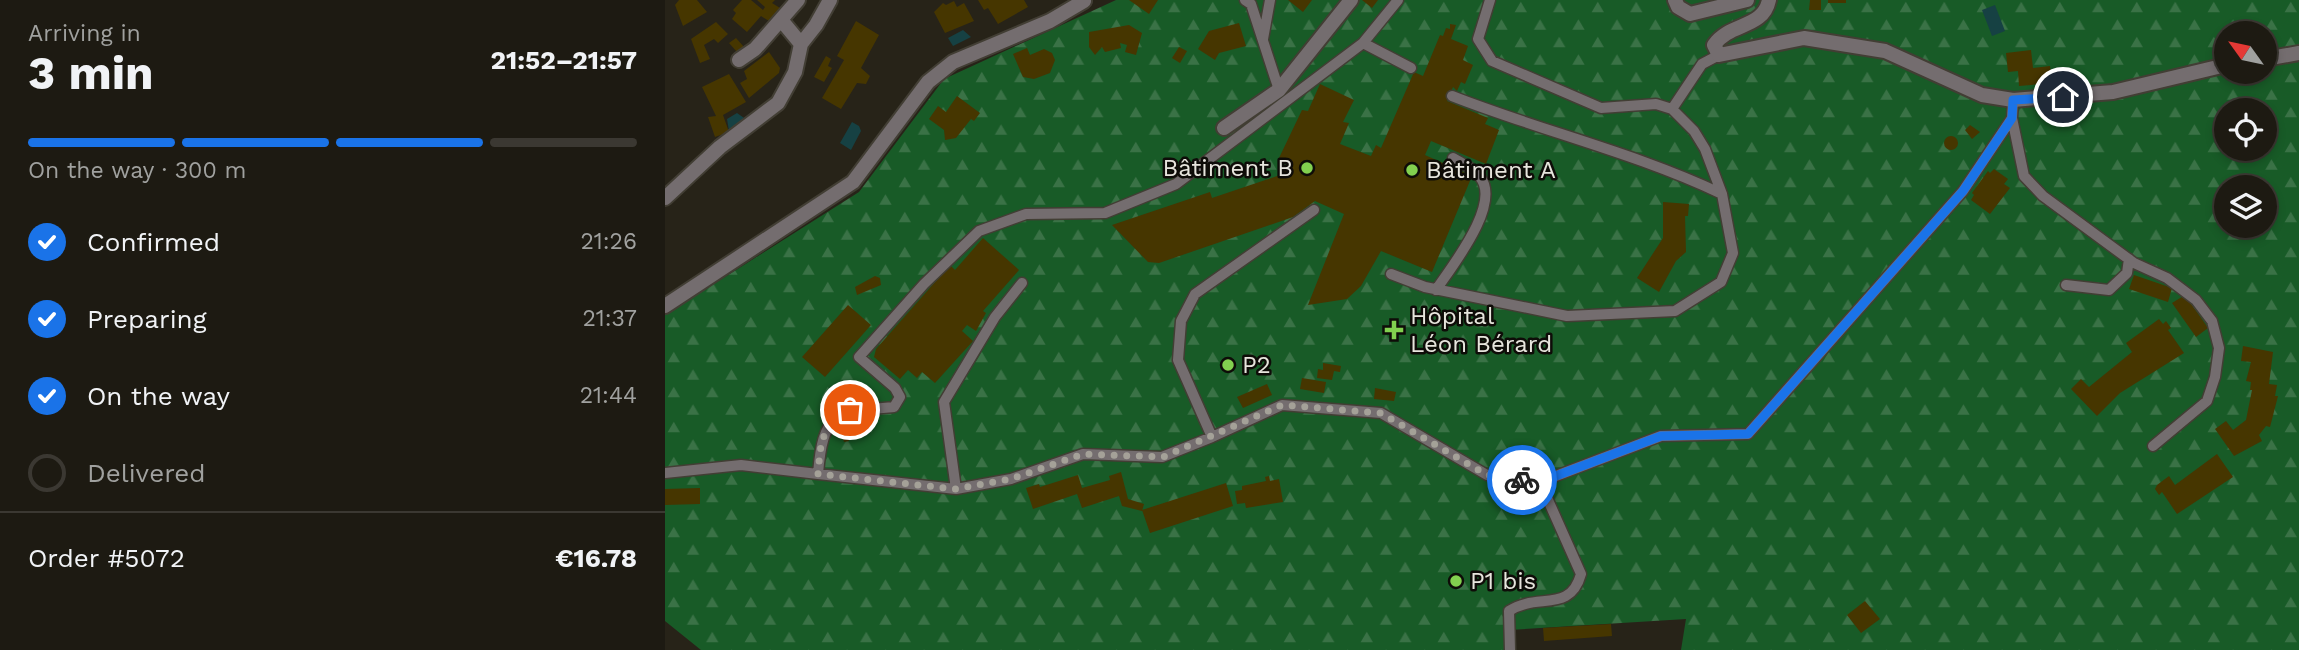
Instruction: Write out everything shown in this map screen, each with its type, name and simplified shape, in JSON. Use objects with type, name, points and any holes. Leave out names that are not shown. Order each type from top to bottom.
[{"type":"street","points":[[739,60],[755,49],[798,0]]},
{"type":"street","points":[[665,198],[720,147],[778,103],[795,72],[801,44],[816,26],[830,0]]},
{"type":"street","points":[[1224,128],[1279,90],[1352,0]]},
{"type":"street","points":[[1675,0],[1678,7],[1690,14],[1747,0]]},
{"type":"street","points":[[1769,0],[1767,9],[1759,19],[1723,33],[1714,45],[1719,55],[1804,37],[1885,51],[1982,95],[2013,100],[2113,92],[2214,68]]},
{"type":"street","points":[[665,306],[853,183],[929,82],[953,62],[1050,21],[1084,1]]},
{"type":"street","points":[[782,21],[801,44]]},
{"type":"street","points":[[2277,57],[2299,53]]},
{"type":"lane","points":[[1245,0],[1251,4],[1279,90]]},
{"type":"lane","points":[[1262,43],[1270,0]]},
{"type":"lane","points":[[818,474],[821,439],[833,421],[850,410],[894,407],[900,397],[895,388],[859,357],[924,284],[979,231],[1026,214],[1105,213],[1176,184],[1363,43],[1398,0]]},
{"type":"lane","points":[[1391,274],[1436,289],[1567,316],[1675,311],[1720,282],[1733,253],[1722,194],[1705,149],[1694,131],[1672,109],[1656,104],[1601,108],[1492,61],[1478,38],[1490,0]]},
{"type":"lane","points":[[1363,43],[1411,68]]},
{"type":"lane","points":[[1672,109],[1702,64],[1719,55]]},
{"type":"lane","points":[[1452,96],[1513,120],[1688,178],[1722,194]]},
{"type":"lane","points":[[2013,100],[2012,118],[2024,176],[2043,196],[2129,258],[2167,278],[2196,300],[2213,321],[2219,348],[2215,377],[2207,401],[2153,446]]},
{"type":"lane","points":[[665,473],[741,465],[955,489],[1011,479],[1083,454],[1163,457],[1282,405],[1381,413],[1487,475],[1540,482],[1661,436],[1748,434],[1963,191],[2012,118]]},
{"type":"lane","points":[[1436,289],[1473,233],[1487,196],[1481,177],[1453,158]]},
{"type":"lane","points":[[1212,437],[1178,360],[1181,321],[1195,294],[1314,210]]},
{"type":"lane","points":[[2066,285],[2109,290],[2127,273],[2129,258]]},
{"type":"lane","points":[[955,489],[944,402],[995,317],[1022,283]]},
{"type":"lane","points":[[1510,650],[1509,611],[1522,602],[1563,598],[1577,589],[1581,574],[1540,482]]},
{"type":"green space","name":"Hôpital Léon Bérard","points":[[1116,0],[2299,0],[2299,650],[1681,650],[1686,619],[1509,630],[1508,650],[701,650],[665,621],[665,315],[859,192],[944,79]]},
{"type":"water","points":[[1995,5],[2005,31],[1992,36],[1982,10]]},
{"type":"water","points":[[963,30],[971,37],[953,46],[948,38]]},
{"type":"water","points":[[737,113],[747,120],[729,131],[727,119]]},
{"type":"water","points":[[852,122],[859,126],[861,131],[851,150],[840,143]]},
{"type":"building","points":[[679,0],[697,0],[707,12],[683,26],[675,5]]},
{"type":"building","points":[[742,0],[751,0],[763,10],[765,7],[757,0],[775,0],[772,3],[780,8],[769,21],[761,16],[747,32],[732,19],[736,13],[733,10]]},
{"type":"building","points":[[978,0],[1024,0],[1028,7],[998,24],[988,8],[984,10]]},
{"type":"building","points":[[1129,0],[1158,0],[1149,14]]},
{"type":"building","points":[[1288,0],[1312,0],[1303,12]]},
{"type":"building","points":[[1362,0],[1378,0],[1372,8]]},
{"type":"building","points":[[1810,0],[1821,0],[1821,10],[1809,10]]},
{"type":"building","points":[[1828,0],[1846,0],[1846,3],[1828,3]]},
{"type":"building","points":[[954,1],[957,7],[964,3],[974,21],[945,33],[934,12],[943,3],[946,5]]},
{"type":"building","points":[[856,21],[879,35],[861,68],[870,76],[866,84],[857,83],[841,109],[822,98],[844,60],[837,56]]},
{"type":"building","points":[[716,22],[728,34],[718,43],[714,39],[704,45],[710,59],[700,63],[691,39]]},
{"type":"building","points":[[1239,23],[1246,46],[1219,53],[1215,60],[1198,49],[1209,31]]},
{"type":"building","points":[[1450,24],[1456,25],[1451,39],[1468,46],[1463,60],[1473,65],[1465,84],[1461,82],[1457,91],[1453,87],[1447,101],[1488,118],[1485,124],[1499,130],[1486,164],[1431,141],[1425,155],[1472,176],[1432,272],[1381,251],[1361,286],[1347,299],[1308,305],[1344,214],[1315,201],[1293,217],[1159,263],[1148,262],[1112,225],[1210,192],[1212,198],[1280,175],[1288,161],[1279,158],[1302,110],[1308,111],[1320,84],[1354,100],[1343,122],[1349,123],[1340,144],[1371,156],[1376,145],[1381,148],[1414,72],[1423,76],[1440,35],[1443,36],[1446,28],[1450,29]]},
{"type":"building","points":[[1129,25],[1142,33],[1136,55],[1125,52],[1127,45],[1120,43],[1121,48],[1105,52],[1102,47],[1095,55],[1089,47],[1089,32]]},
{"type":"building","points":[[736,38],[744,47],[737,52],[729,43]]},
{"type":"building","points":[[1179,47],[1187,51],[1180,63],[1172,58]]},
{"type":"building","points":[[1027,48],[1030,55],[1044,49],[1052,53],[1055,60],[1050,73],[1034,79],[1023,77],[1013,54]]},
{"type":"building","points":[[2031,50],[2033,68],[2050,66],[2052,83],[2019,86],[2018,71],[2008,72],[2006,53]]},
{"type":"building","points":[[769,52],[780,68],[779,73],[749,98],[740,83],[747,79],[744,71]]},
{"type":"building","points":[[826,56],[831,59],[828,66],[832,68],[824,82],[814,77]]},
{"type":"building","points":[[729,74],[746,102],[723,115],[729,132],[715,137],[708,117],[716,116],[702,87]]},
{"type":"building","points":[[957,96],[980,113],[974,121],[971,119],[956,138],[945,140],[944,130],[929,119],[938,106],[946,112]]},
{"type":"building","points":[[1970,125],[1980,132],[1972,139],[1965,130]]},
{"type":"building","points":[[1951,136],[1956,138],[1956,148],[1951,150],[1946,148],[1944,143],[1946,138]]},
{"type":"building","points":[[1994,169],[2008,179],[2004,184],[2010,188],[1990,214],[1971,200],[1974,195],[1972,193],[1988,171],[1990,173]]},
{"type":"building","points":[[1663,202],[1689,204],[1688,216],[1685,216],[1686,252],[1676,261],[1659,292],[1637,278],[1663,238]]},
{"type":"building","points":[[983,238],[1019,270],[983,311],[986,313],[976,331],[967,325],[962,331],[973,341],[935,383],[922,372],[917,378],[908,370],[900,379],[874,357],[876,349],[944,272],[951,266],[955,270]]},
{"type":"building","points":[[2134,275],[2172,288],[2168,302],[2129,289]]},
{"type":"building","points":[[875,276],[880,278],[881,285],[857,295],[855,287]]},
{"type":"building","points":[[2185,295],[2208,328],[2196,337],[2172,303]]},
{"type":"building","points":[[848,305],[871,325],[825,377],[802,357]]},
{"type":"building","points":[[2159,319],[2163,324],[2166,321],[2171,328],[2168,330],[2184,353],[2120,393],[2097,416],[2071,389],[2081,379],[2089,387],[2132,352],[2126,343]]},
{"type":"building","points":[[2243,346],[2273,352],[2269,384],[2277,385],[2275,396],[2278,396],[2270,427],[2266,426],[2259,435],[2262,441],[2234,456],[2215,429],[2226,421],[2233,430],[2246,420],[2252,390],[2251,382],[2246,381],[2251,362],[2241,361]]},
{"type":"building","points":[[1323,363],[1341,366],[1340,372],[1334,371],[1332,380],[1317,378],[1318,369],[1323,370]]},
{"type":"building","points":[[1302,378],[1326,382],[1324,393],[1300,389]]},
{"type":"building","points":[[1267,384],[1272,395],[1243,408],[1237,397]]},
{"type":"building","points":[[1375,388],[1396,392],[1394,401],[1374,399]]},
{"type":"building","points":[[844,424],[849,441],[844,442],[839,426]]},
{"type":"building","points":[[2217,454],[2233,477],[2177,514],[2162,492],[2159,495],[2155,489],[2157,485],[2169,476],[2175,485]]},
{"type":"building","points":[[1121,472],[1128,499],[1144,504],[1142,511],[1122,506],[1119,496],[1082,508],[1077,494],[1033,509],[1026,488],[1039,484],[1040,487],[1078,475],[1082,488],[1110,480],[1109,476]]},
{"type":"building","points":[[1269,476],[1270,481],[1279,479],[1283,502],[1246,508],[1245,503],[1237,504],[1235,491],[1242,490],[1242,486],[1266,481],[1265,477]]},
{"type":"building","points":[[1226,483],[1233,506],[1150,533],[1142,510]]},
{"type":"building","points":[[700,488],[700,504],[665,505],[665,489]]},
{"type":"building","points":[[1865,601],[1880,619],[1861,633],[1847,615]]},
{"type":"building","points":[[1611,624],[1612,636],[1544,641],[1543,628]]},
{"type":"way so far","points":[[850,410],[833,421],[821,439],[818,474],[955,489],[1011,479],[1083,454],[1163,457],[1282,405],[1381,413],[1487,475],[1522,480]]},
{"type":"place","name":"Bâtiment B","points":[[1307,168]]},
{"type":"place","name":"Bâtiment A","points":[[1412,170]]},
{"type":"place","name":"Hôpital Léon Bérard","points":[[1394,330]]},
{"type":"place","name":"P2","points":[[1228,365]]},
{"type":"place","name":"P1 bis","points":[[1456,581]]},
{"type":"route","points":[[1522,480],[1540,482],[1661,436],[1748,434],[1963,191],[2012,118],[2013,100],[2063,97]]}]
